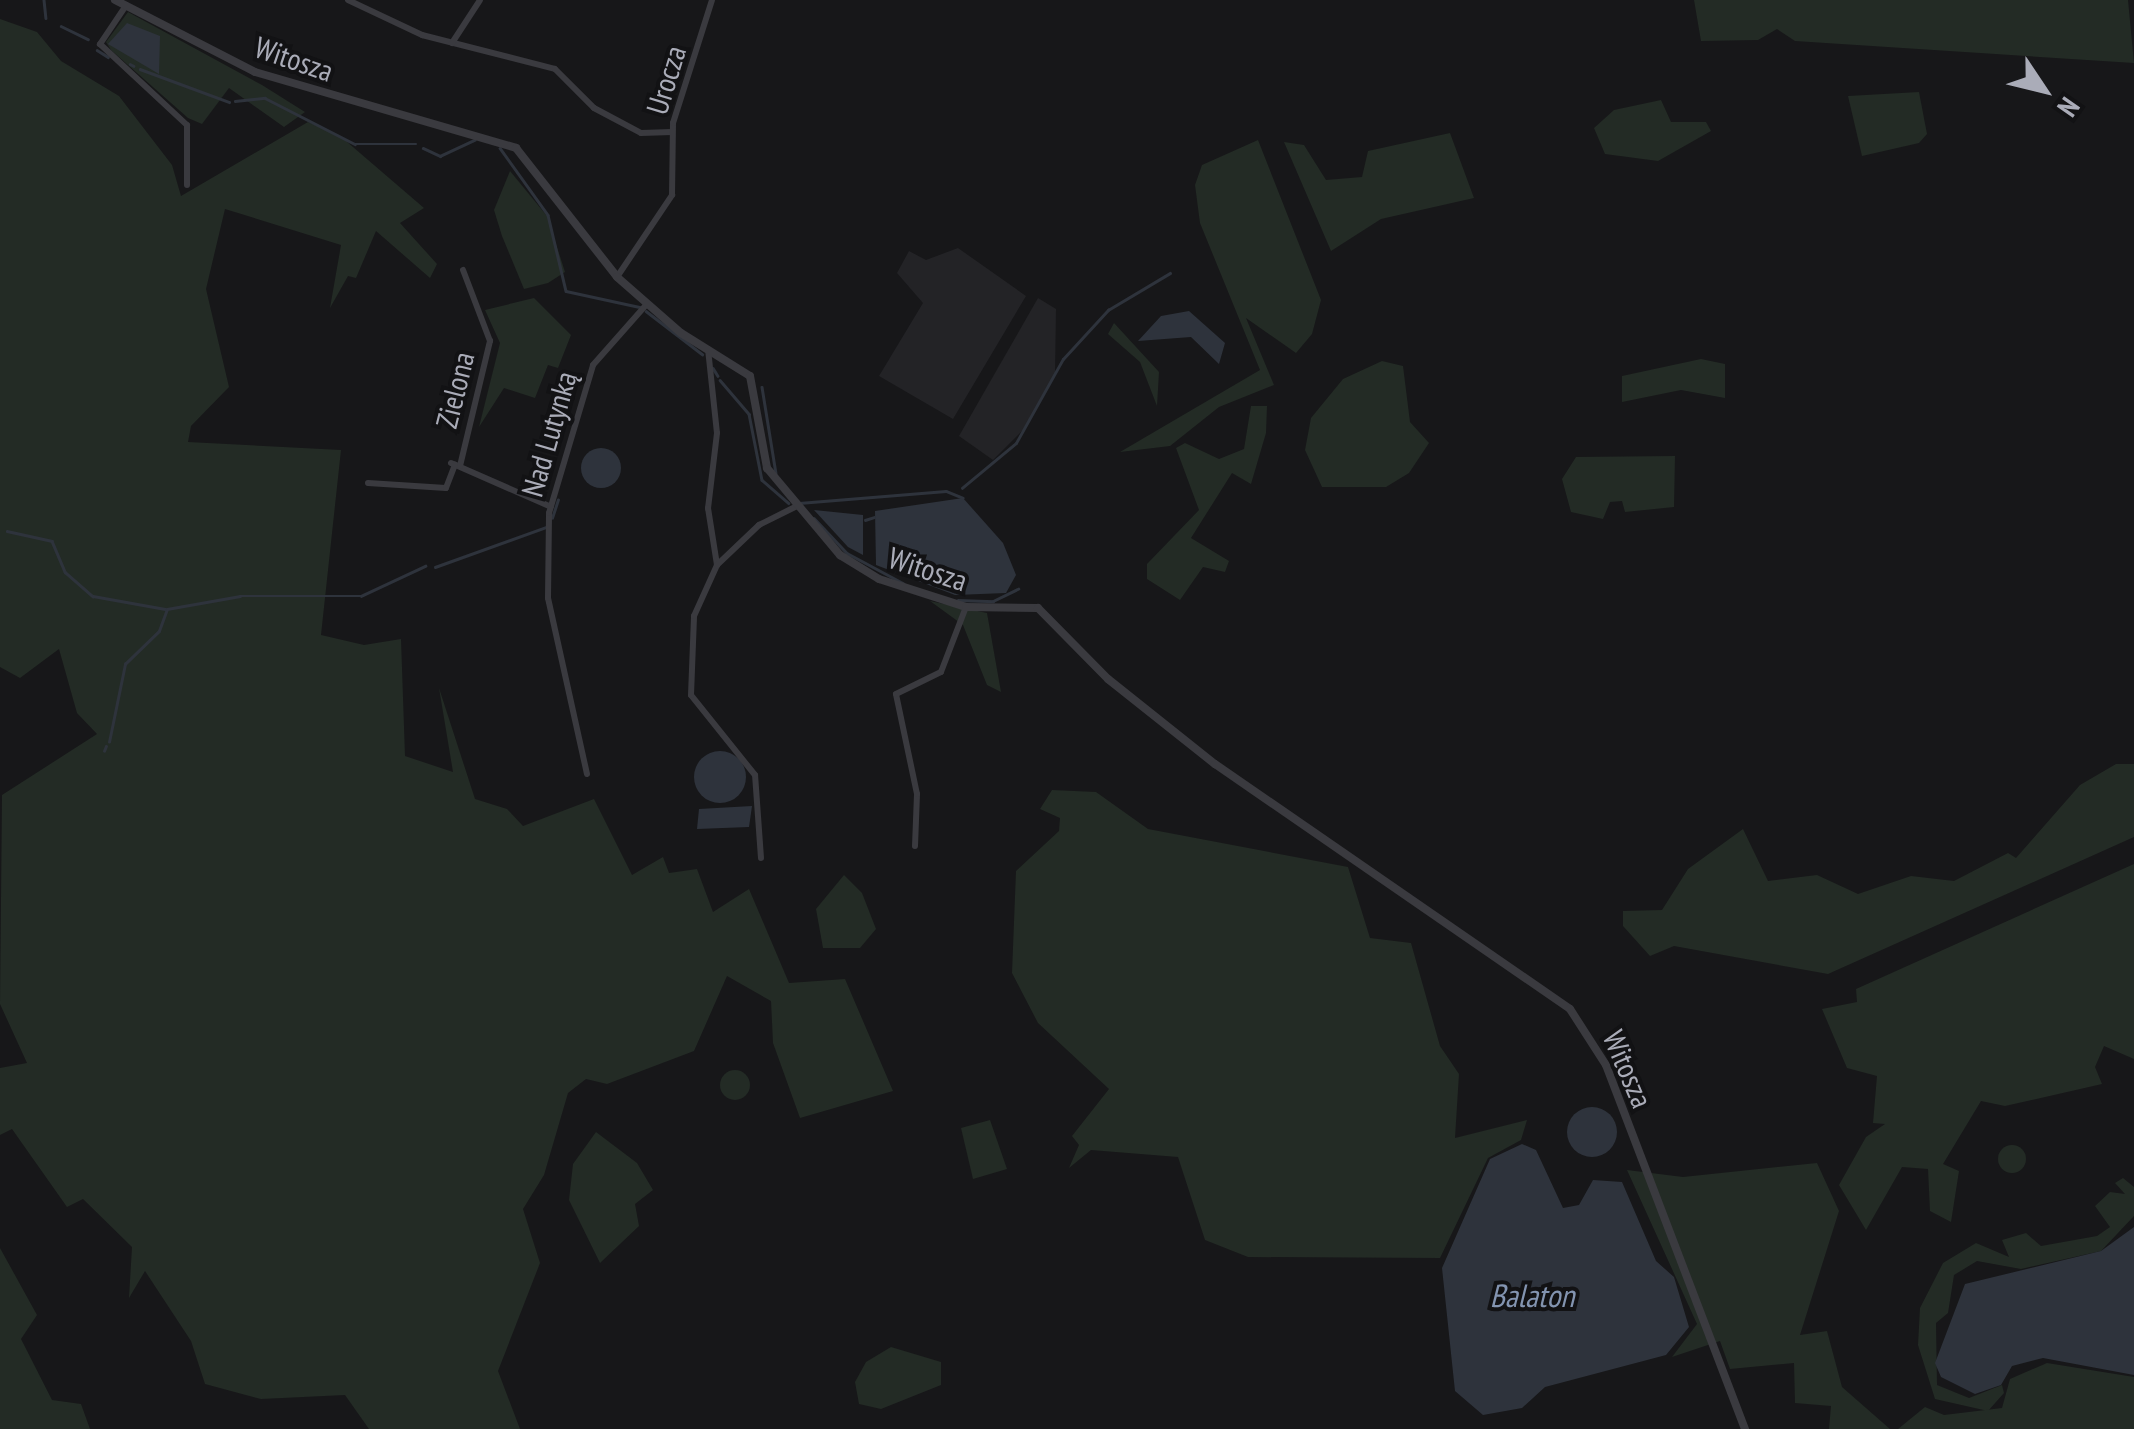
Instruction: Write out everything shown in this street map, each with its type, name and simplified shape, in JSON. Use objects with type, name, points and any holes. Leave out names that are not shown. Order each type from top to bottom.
[{"type":"street","name":"Witosza","points":[[115,0],[270,77],[502,140],[617,277],[647,304],[750,376],[766,468],[797,506],[863,571],[966,607],[1038,608],[1108,679],[1215,764],[1570,1009],[1606,1065],[1724,1365],[1744,1429]]},
{"type":"street","points":[[348,0],[452,43],[555,69],[594,108],[640,133],[672,132]]},
{"type":"street","points":[[452,43],[480,0]]},
{"type":"street","name":"Urocza","points":[[617,277],[666,211],[676,167],[672,132],[712,0]]},
{"type":"street","points":[[125,7],[100,44],[188,126],[187,185]]},
{"type":"street","name":"Zielona","points":[[368,483],[450,484],[490,341],[463,270]]},
{"type":"street","name":"Nad Lutynką","points":[[587,774],[548,598],[551,507],[593,364],[647,304]]},
{"type":"street","points":[[708,349],[717,433],[707,498],[717,565]]},
{"type":"street","points":[[455,465],[551,507]]},
{"type":"street","points":[[762,858],[755,775],[691,695],[695,610],[717,565],[759,525],[797,506]]},
{"type":"street","points":[[915,846],[917,794],[896,694],[941,672],[966,607]]},
{"type":"shaded area","points":[[1694,0],[2128,0],[2134,63],[1795,41],[1777,29],[1758,40],[1701,41]]},
{"type":"shaded area","points":[[128,12],[305,112],[284,127],[229,88],[202,124],[188,118],[106,42]]},
{"type":"shaded area","points":[[0,19],[37,32],[61,61],[119,96],[172,165],[181,196],[308,122],[339,135],[424,208],[400,223],[437,264],[430,278],[376,231],[356,278],[348,276],[330,308],[341,245],[225,209],[206,289],[229,387],[191,426],[188,442],[341,450],[321,635],[364,645],[401,639],[405,756],[453,772],[439,688],[475,799],[507,809],[523,826],[594,799],[632,875],[663,857],[669,873],[697,869],[713,912],[749,889],[789,983],[845,979],[893,1091],[800,1118],[773,1043],[771,1001],[727,976],[694,1051],[607,1084],[586,1079],[568,1093],[544,1175],[523,1209],[540,1263],[498,1371],[520,1429],[369,1429],[345,1395],[261,1399],[205,1384],[191,1341],[145,1271],[129,1298],[132,1247],[83,1199],[67,1207],[12,1129],[0,1135],[0,1068],[27,1063],[0,1004],[2,795],[97,734],[77,713],[59,649],[20,678],[0,667]]},
{"type":"shaded area","points":[[1919,92],[1927,134],[1919,143],[1862,156],[1848,96]]},
{"type":"shaded area","points":[[1661,100],[1671,122],[1706,122],[1711,131],[1658,161],[1605,154],[1594,128],[1614,110]]},
{"type":"shaded area","points":[[1450,133],[1474,198],[1381,219],[1331,251],[1284,142],[1304,145],[1326,180],[1362,177],[1368,151]]},
{"type":"shaded area","points":[[1258,140],[1321,300],[1312,334],[1296,353],[1246,318],[1274,385],[1219,407],[1170,446],[1120,452],[1260,370],[1200,223],[1195,185],[1202,165]]},
{"type":"shaded area","points":[[510,171],[547,216],[565,272],[548,283],[524,289],[494,210]]},
{"type":"shaded area","points":[[958,248],[1026,296],[953,419],[879,376],[923,303],[897,273],[909,251],[926,260]]},
{"type":"shaded area","points":[[534,298],[571,335],[558,368],[548,365],[535,398],[504,388],[479,427],[500,343],[485,310]]},
{"type":"shaded area","points":[[1038,298],[1056,309],[1055,374],[1025,428],[993,460],[959,436]]},
{"type":"shaded area","points":[[1114,323],[1159,372],[1157,406],[1140,362],[1108,334]]},
{"type":"shaded area","points":[[1701,359],[1725,364],[1725,398],[1681,390],[1622,402],[1622,376]]},
{"type":"shaded area","points":[[1382,361],[1403,366],[1410,422],[1429,443],[1409,473],[1386,487],[1322,487],[1305,450],[1311,418],[1343,379]]},
{"type":"shaded area","points":[[1251,406],[1267,406],[1266,433],[1251,484],[1232,473],[1191,538],[1229,561],[1225,572],[1203,567],[1180,600],[1147,579],[1147,564],[1199,510],[1176,448],[1185,443],[1219,459],[1244,449]]},
{"type":"shaded area","points":[[1675,456],[1674,507],[1625,512],[1622,501],[1610,502],[1603,519],[1571,512],[1562,479],[1576,457]]},
{"type":"shaded area","points":[[930,601],[987,613],[1001,692],[987,685],[963,625]]},
{"type":"shaded area","points":[[2116,764],[2134,764],[2134,837],[1828,974],[1674,946],[1650,956],[1623,926],[1623,911],[1662,910],[1688,869],[1743,829],[1768,881],[1817,875],[1858,894],[1911,876],[1954,881],[2008,853],[2016,858],[2080,785]]},
{"type":"shaded area","points":[[1052,790],[1096,792],[1148,829],[1348,867],[1370,938],[1411,943],[1440,1046],[1459,1074],[1455,1138],[1527,1120],[1521,1140],[1488,1158],[1440,1258],[1248,1257],[1205,1240],[1178,1157],[1091,1150],[1069,1168],[1079,1145],[1072,1136],[1109,1089],[1038,1023],[1012,973],[1016,871],[1059,831],[1060,818],[1040,809]]},
{"type":"shaded area","points":[[2134,864],[2134,1059],[2104,1046],[2095,1067],[2102,1084],[2005,1106],[1981,1101],[1943,1164],[1959,1171],[1951,1222],[1930,1211],[1928,1169],[1902,1167],[1866,1230],[1839,1185],[1866,1137],[1885,1124],[1873,1123],[1877,1076],[1847,1068],[1822,1009],[1857,1002],[1856,989]]},
{"type":"shaded area","points":[[844,875],[862,893],[876,929],[860,948],[823,948],[816,909]]},
{"type":"shaded area","points":[[735,1070],[746,1074],[750,1085],[746,1096],[735,1100],[724,1096],[720,1085],[724,1074]]},
{"type":"shaded area","points":[[990,1120],[1007,1169],[973,1179],[961,1128]]},
{"type":"shaded area","points":[[596,1132],[637,1163],[653,1190],[635,1204],[639,1226],[600,1263],[569,1200],[573,1164]]},
{"type":"shaded area","points":[[2012,1145],[2022,1149],[2026,1159],[2022,1169],[2012,1173],[2002,1169],[1998,1159],[2002,1149]]},
{"type":"shaded area","points":[[1817,1163],[1839,1211],[1800,1335],[1827,1331],[1842,1387],[1890,1429],[1829,1429],[1831,1406],[1795,1403],[1794,1363],[1730,1369],[1720,1341],[1672,1357],[1697,1324],[1627,1170],[1683,1177]]},
{"type":"shaded area","points":[[2123,1178],[2134,1187],[2134,1216],[2101,1251],[2021,1269],[1977,1261],[1954,1275],[1948,1313],[1936,1323],[1937,1385],[1969,1398],[2002,1385],[2004,1393],[1988,1411],[1935,1399],[1918,1345],[1920,1308],[1943,1263],[1976,1243],[2009,1257],[2002,1240],[2026,1233],[2041,1246],[2097,1236],[2110,1227],[2095,1206],[2110,1192],[2125,1194],[2115,1183]]},
{"type":"shaded area","points":[[0,1248],[37,1315],[21,1339],[52,1400],[81,1404],[90,1429],[0,1429]]},
{"type":"shaded area","points":[[891,1347],[941,1362],[941,1385],[881,1409],[859,1404],[855,1382],[866,1362]]},
{"type":"shaded area","points":[[2047,1363],[2134,1377],[2134,1429],[1898,1429],[1925,1407],[1944,1415],[2002,1408],[2010,1379]]},
{"type":"water","points":[[127,23],[160,36],[159,74],[108,44]]},
{"type":"water","points":[[1189,311],[1225,343],[1219,364],[1191,337],[1138,341],[1161,316]]},
{"type":"water","points":[[601,448],[615,454],[621,468],[615,482],[601,488],[587,482],[581,468],[587,454]]},
{"type":"water","points":[[963,498],[1003,543],[1016,575],[1006,593],[955,595],[876,565],[875,511]]},
{"type":"water","points":[[814,510],[863,515],[863,555],[848,547]]},
{"type":"water","points":[[720,751],[739,758],[746,777],[739,796],[720,803],[701,796],[694,777],[701,758]]},
{"type":"water","points":[[752,806],[749,827],[697,829],[699,809]]},
{"type":"water","points":[[1592,1107],[1609,1115],[1617,1132],[1609,1149],[1592,1157],[1575,1149],[1567,1132],[1575,1115]]},
{"type":"water","name":"Balaton","points":[[1522,1144],[1536,1150],[1563,1208],[1579,1205],[1593,1180],[1622,1182],[1656,1261],[1674,1277],[1689,1327],[1666,1355],[1545,1387],[1522,1408],[1483,1415],[1455,1391],[1442,1268],[1490,1159]]},
{"type":"water","points":[[2134,1227],[2134,1375],[2043,1358],[2012,1366],[2001,1385],[1975,1394],[1941,1377],[1935,1363],[1965,1284],[2101,1251]]},
{"type":"waterway","points":[[44,0],[46,18]]},
{"type":"waterway","points":[[61,26],[88,39]]},
{"type":"waterway","points":[[97,50],[108,57]]},
{"type":"waterway","points":[[130,64],[134,66]]},
{"type":"waterway","points":[[140,69],[229,102]]},
{"type":"waterway","points":[[235,101],[265,98],[355,144],[416,144]]},
{"type":"waterway","points":[[423,148],[440,156],[475,140]]},
{"type":"waterway","points":[[500,148],[548,215],[566,291],[640,307]]},
{"type":"waterway","points":[[962,488],[1016,443],[1063,359],[1108,310],[1170,273]]},
{"type":"waterway","points":[[646,311],[702,354]]},
{"type":"waterway","points":[[713,368],[718,376]]},
{"type":"waterway","points":[[720,380],[749,414],[762,480],[788,503]]},
{"type":"waterway","points":[[762,387],[776,473]]},
{"type":"waterway","points":[[799,503],[946,491],[963,498]]},
{"type":"waterway","points":[[552,518],[558,500]]},
{"type":"waterway","points":[[865,520],[874,517]]},
{"type":"waterway","points":[[814,518],[847,553],[903,583]]},
{"type":"waterway","points":[[435,567],[546,527]]},
{"type":"waterway","points":[[7,531],[52,541],[65,572],[93,596],[165,609]]},
{"type":"waterway","points":[[109,742],[125,664],[159,631],[167,609],[240,596],[361,596],[425,566]]},
{"type":"waterway","points":[[958,600],[993,601],[1018,589]]},
{"type":"waterway","points":[[104,751],[106,746]]}]
